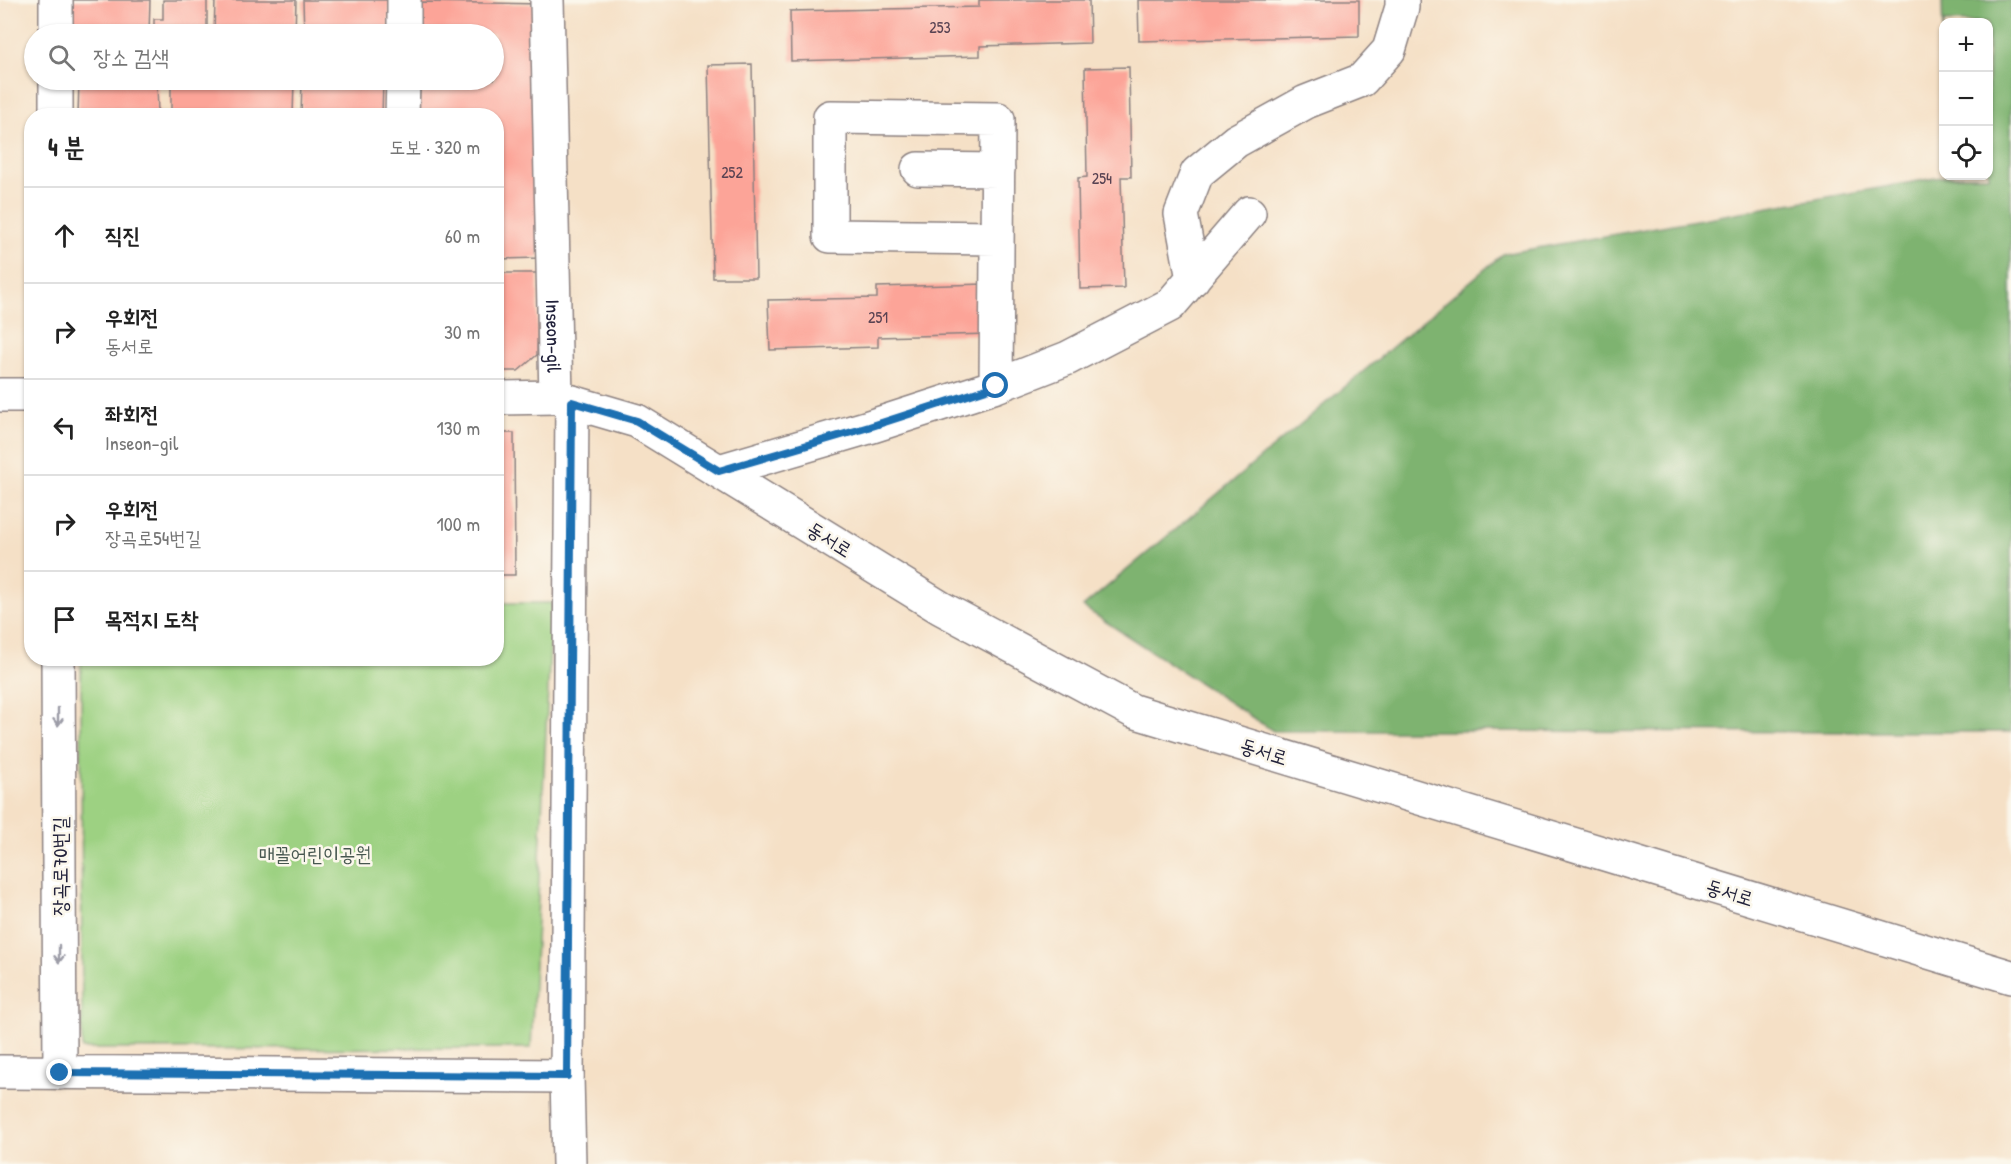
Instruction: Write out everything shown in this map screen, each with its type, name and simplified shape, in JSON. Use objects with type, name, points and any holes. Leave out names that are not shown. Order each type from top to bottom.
[{"type":"street","points":[[56,0],[56,24]]},
{"type":"street","points":[[404,0],[404,24]]},
{"type":"street","name":"Inseon-gil","points":[[547,0],[564,400],[569,1164]]},
{"type":"street","points":[[1193,279],[1181,214],[1197,173],[1236,141],[1306,102],[1362,80],[1389,50],[1402,0]]},
{"type":"street","points":[[56,90],[56,108]]},
{"type":"street","points":[[402,108],[403,90]]},
{"type":"street","points":[[996,386],[998,118],[830,117],[830,236],[997,238]]},
{"type":"street","points":[[918,169],[998,171]]},
{"type":"street","points":[[719,471],[869,427],[996,386],[1068,358],[1170,305],[1249,213]]},
{"type":"street","points":[[0,395],[24,395]]},
{"type":"street","name":"동서로","points":[[504,399],[564,400],[637,421],[941,608],[1133,711],[2011,977]]},
{"type":"street","name":"장곡로70번길","points":[[58,666],[60,1073]]},
{"type":"street","points":[[0,1072],[567,1076]]},
{"type":"green space","points":[[1942,0],[2011,0],[2011,732],[1273,731],[1083,607],[1503,254],[1939,177],[1939,180],[1993,180],[1993,18],[1942,18]]},
{"type":"green space","name":"매꼴어린이공원","points":[[504,603],[552,603],[531,1048],[82,1049],[81,666],[504,666]]},
{"type":"building","points":[[69,0],[150,0],[149,24],[68,24]]},
{"type":"building","points":[[163,0],[207,0],[207,24],[154,24],[154,19],[163,19]]},
{"type":"building","points":[[215,0],[296,0],[295,24],[214,24]]},
{"type":"building","points":[[303,0],[390,0],[389,24],[304,24]]},
{"type":"building","points":[[979,0],[1089,0],[1090,43],[980,46],[980,56],[791,61],[790,11],[979,7]]},
{"type":"building","points":[[1138,0],[1359,0],[1359,36],[1139,41]]},
{"type":"building","points":[[421,2],[541,4],[539,258],[504,259],[504,108],[419,108],[420,90],[504,90],[504,24],[421,24]]},
{"type":"building","points":[[752,64],[756,278],[713,278],[708,65]]},
{"type":"building","points":[[1129,67],[1131,177],[1121,177],[1124,288],[1080,289],[1078,178],[1087,177],[1085,68]]},
{"type":"building","points":[[79,90],[157,90],[158,108],[78,108]]},
{"type":"building","points":[[171,90],[294,90],[293,108],[171,108]]},
{"type":"building","points":[[302,90],[383,90],[382,108],[301,108]]},
{"type":"building","points":[[504,273],[538,273],[537,355],[518,371],[504,371]]},
{"type":"building","points":[[986,284],[988,334],[878,337],[878,347],[770,350],[768,300],[877,298],[877,287]]},
{"type":"building","points":[[504,433],[514,433],[515,575],[504,575]]},
{"type":"route","points":[[60,1073],[567,1076],[572,402],[637,421],[719,471],[869,427],[996,386]]}]
